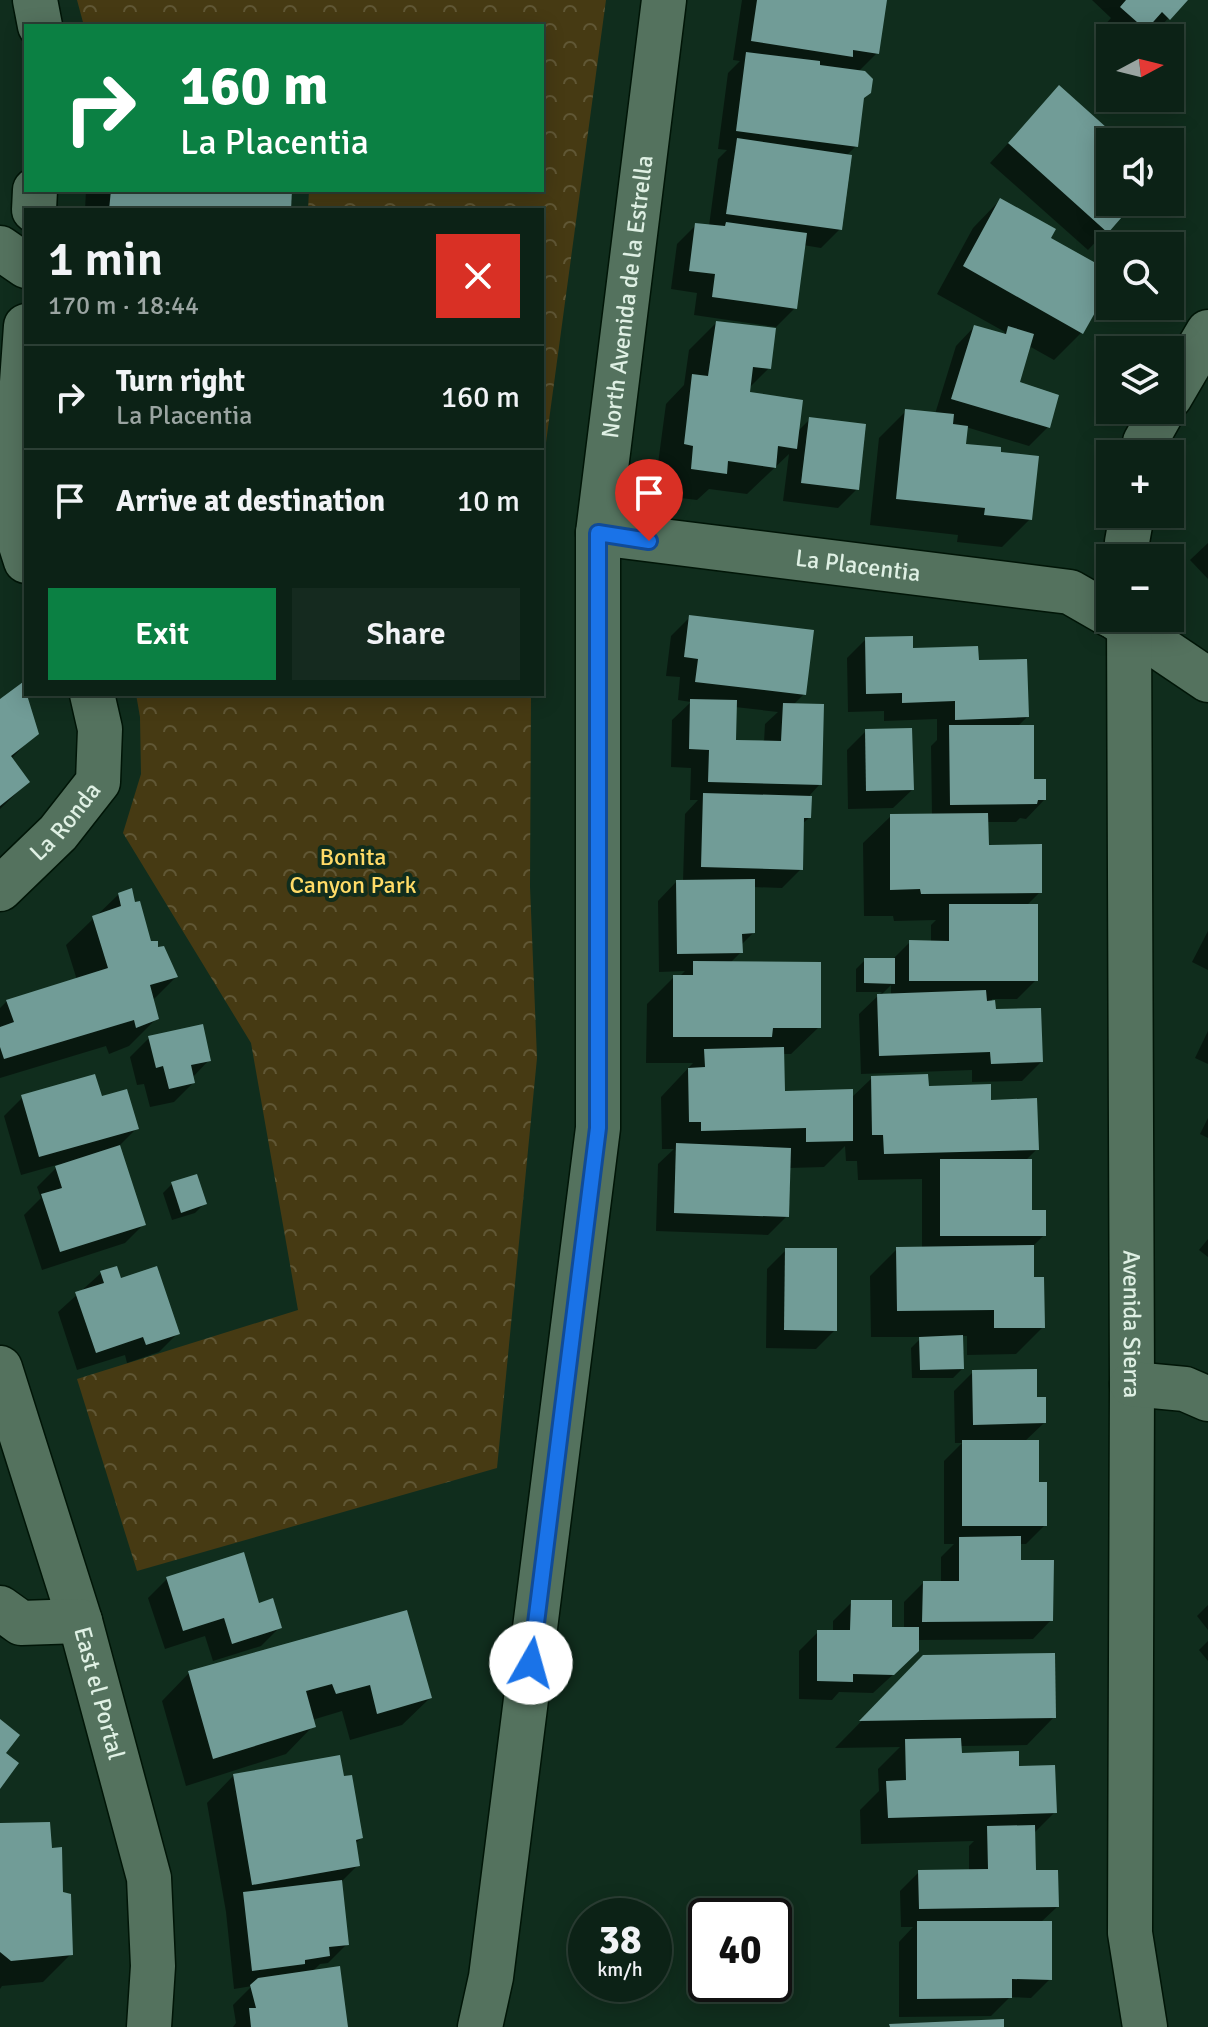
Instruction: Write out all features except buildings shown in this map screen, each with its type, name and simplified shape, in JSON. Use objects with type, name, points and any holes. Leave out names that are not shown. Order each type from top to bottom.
[{"type":"street","points":[[35,0],[40,24]]},
{"type":"street","name":"North Avenida de la Estrella","points":[[480,2027],[491,1977],[598,1128],[598,533],[664,0]]},
{"type":"street","points":[[0,248],[24,265]]},
{"type":"street","points":[[1184,373],[1208,332]]},
{"type":"street","points":[[24,354],[15,481],[16,530],[24,555]]},
{"type":"street","name":"La Placentia","points":[[598,533],[1070,592],[1096,606]]},
{"type":"street","name":"Avenida Sierra","points":[[1121,632],[1132,1384],[1130,1933],[1145,2027]]},
{"type":"street","name":"La Placentia","points":[[1140,632],[1208,680]]},
{"type":"street","name":"La Ronda","points":[[0,889],[58,833],[98,782],[100,729],[92,696]]},
{"type":"street","name":"East el Portal","points":[[0,1368],[80,1621],[149,1878],[153,1966],[149,2027]]},
{"type":"street","points":[[1132,1384],[1185,1389],[1208,1399]]},
{"type":"street","points":[[0,1608],[21,1623],[80,1621]]},
{"type":"green space","points":[[77,0],[606,0],[544,457],[544,208],[308,208],[309,192],[544,192],[544,24],[83,24]]},
{"type":"green space","name":"Bonita Canyon Park","points":[[136,696],[531,696],[530,887],[537,1058],[497,1468],[137,1571],[77,1379],[298,1310],[251,1043],[123,833],[141,774]]},
{"type":"route","points":[[531,1663],[598,1128],[598,533],[649,541]]}]
